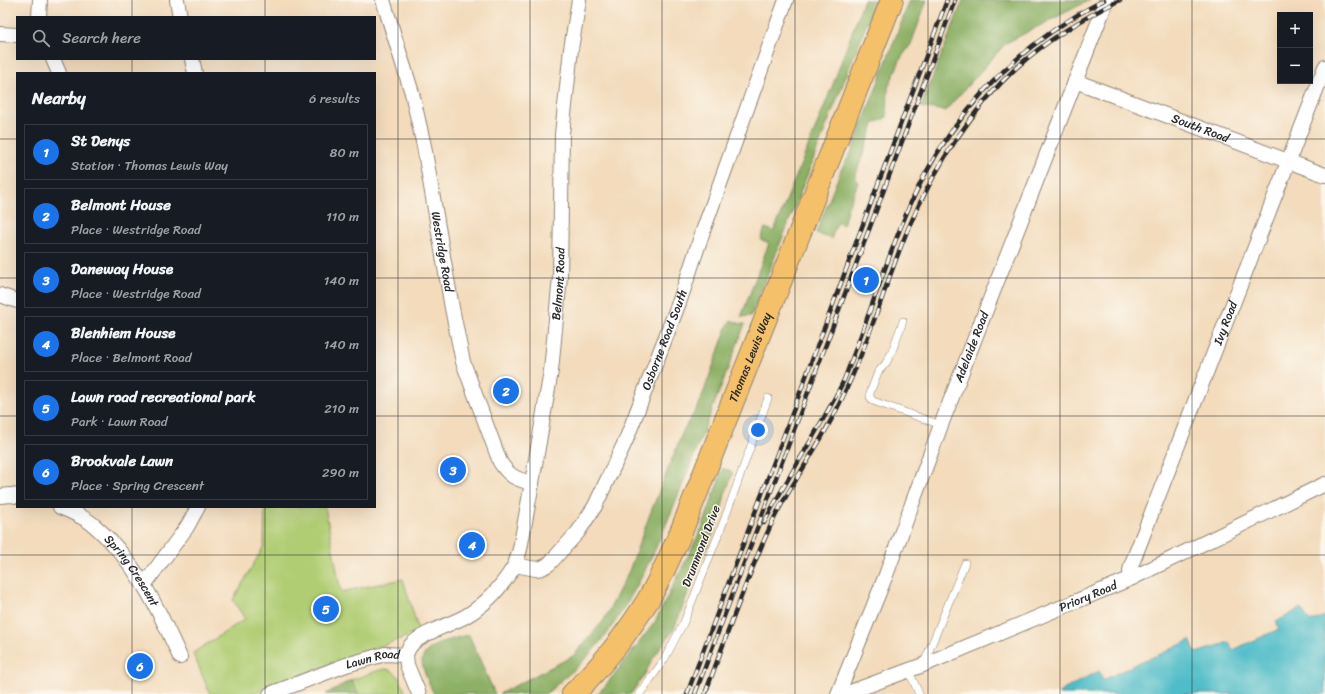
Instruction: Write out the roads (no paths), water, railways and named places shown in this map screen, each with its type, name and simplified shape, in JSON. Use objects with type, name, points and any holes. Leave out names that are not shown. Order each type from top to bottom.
[{"type":"main road","name":"Thomas Lewis Way","points":[[573,694],[594,673],[613,650],[644,606],[662,574],[679,537],[892,0]]},
{"type":"street","points":[[40,0],[40,16]]},
{"type":"street","points":[[177,0],[180,16]]},
{"type":"street","name":"Westridge Road","points":[[383,0],[412,93],[424,146],[452,308],[463,362],[500,462],[506,472],[512,477],[532,483]]},
{"type":"street","name":"Belmont Road","points":[[515,565],[520,549],[551,371],[560,277],[562,134],[571,49],[579,0]]},
{"type":"street","name":"Osborne Road South","points":[[515,565],[536,569],[542,568],[549,564],[578,532],[595,506],[626,440],[680,300],[703,230],[786,0]]},
{"type":"street","name":"Adelaide Road","points":[[838,694],[886,575],[941,425],[1107,0]]},
{"type":"street","points":[[0,34],[16,35]]},
{"type":"street","points":[[53,60],[59,72]]},
{"type":"street","points":[[192,60],[195,72]]},
{"type":"street","name":"Ivy Road","points":[[1132,578],[1130,571],[1131,566],[1325,68]]},
{"type":"street","name":"South Road","points":[[1075,81],[1325,175]]},
{"type":"street","points":[[0,295],[16,301]]},
{"type":"street","name":"Priory Road","points":[[845,694],[909,671],[1132,578],[1325,484]]},
{"type":"street","points":[[0,496],[16,496]]},
{"type":"street","name":"Spring Crescent","points":[[62,508],[96,526],[118,549],[144,585],[180,657]]},
{"type":"street","points":[[144,585],[187,527],[197,508]]},
{"type":"street","name":"Lawn Road","points":[[270,694],[385,654],[406,655],[411,645],[422,637],[467,615],[492,597],[505,582],[515,565]]},
{"type":"street","points":[[406,655],[407,665],[418,694]]},
{"type":"lane","points":[[903,321],[891,354],[886,363],[878,372],[870,393],[870,397],[873,401],[941,425]]},
{"type":"lane","name":"Drummond Drive","points":[[640,694],[664,660],[684,622],[725,518],[768,398]]},
{"type":"lane","points":[[923,665],[965,563]]},
{"type":"lane","points":[[909,671],[919,694]]},
{"type":"water","points":[[1301,608],[1310,622],[1325,616],[1325,694],[1058,694],[1099,671],[1103,680],[1190,640],[1196,653],[1229,642],[1233,650],[1279,629],[1276,622]]},
{"type":"railway","points":[[687,694],[947,0]]},
{"type":"railway","points":[[695,694],[955,0]]},
{"type":"railway","points":[[764,523],[844,380],[900,229],[916,192],[935,157],[956,125],[980,95],[1007,68],[1036,43],[1069,20],[1104,0]]},
{"type":"railway","points":[[705,694],[761,547],[774,518],[822,437],[846,390],[908,229],[941,164],[968,123],[999,85],[1016,68],[1040,48],[1066,30],[1092,14],[1120,0]]},
{"type":"place","name":"St Denys","points":[[866,280]]},
{"type":"place","name":"Belmont House","points":[[506,391]]},
{"type":"place","name":"Daneway House","points":[[453,470]]},
{"type":"place","name":"Blenhiem House","points":[[472,545]]},
{"type":"place","name":"Lawn road recreational park","points":[[326,609]]},
{"type":"place","name":"Brookvale Lawn","points":[[140,666]]}]
